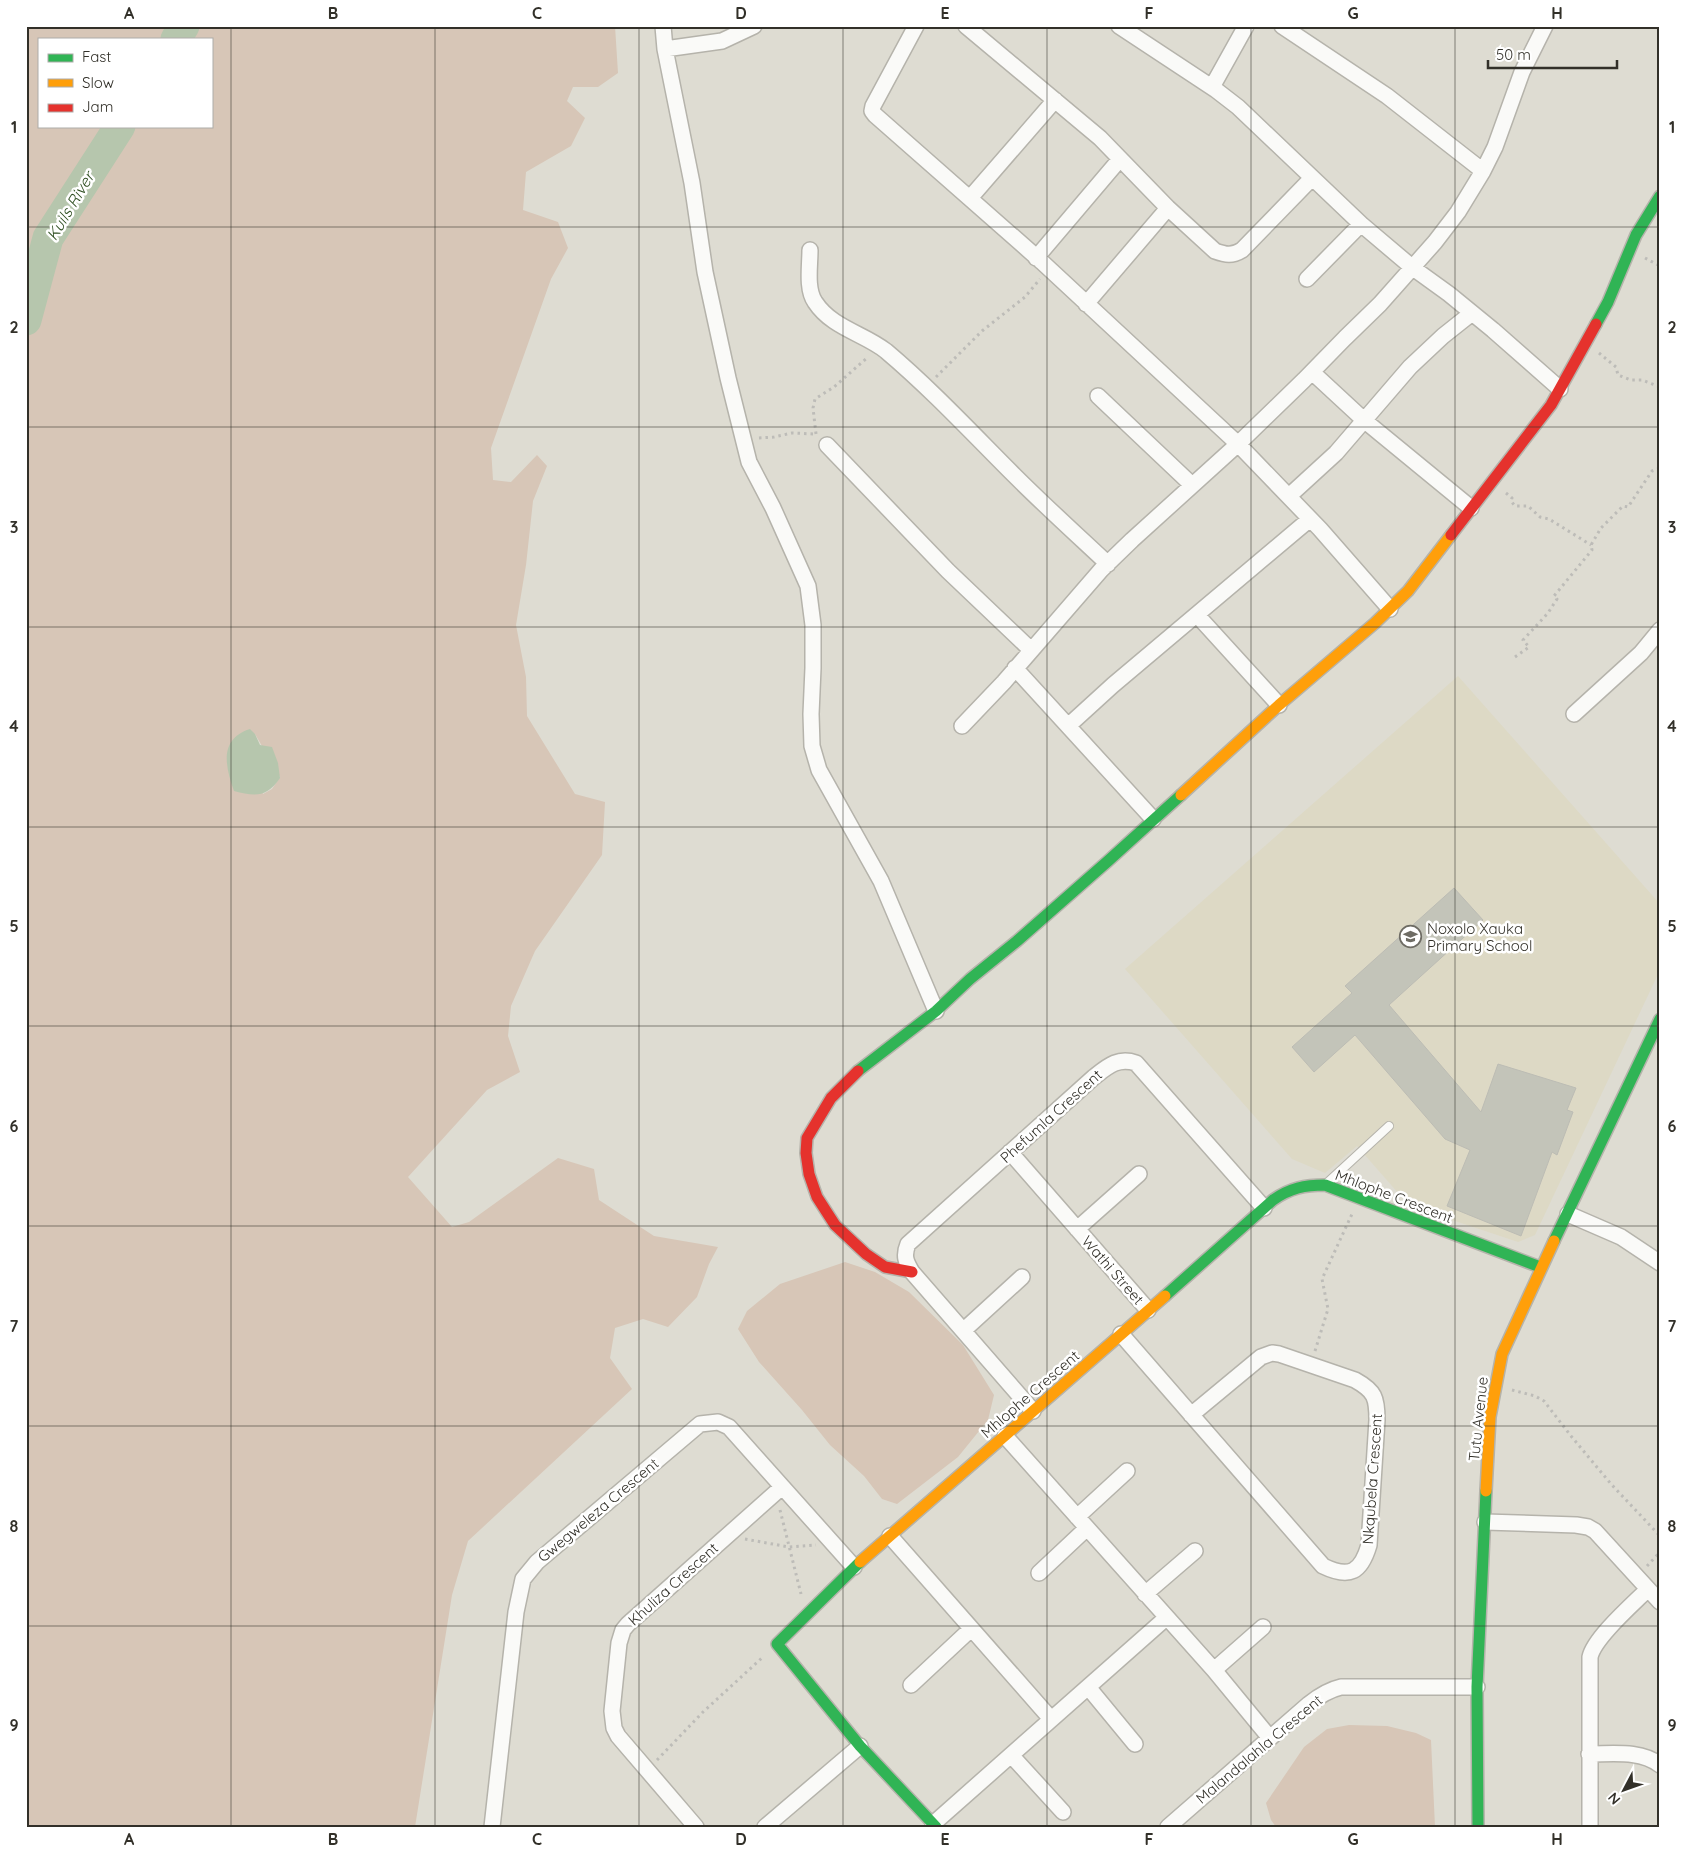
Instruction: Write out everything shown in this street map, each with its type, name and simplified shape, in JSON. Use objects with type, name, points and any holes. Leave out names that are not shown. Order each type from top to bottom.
[{"type":"street","points":[[663,26],[664,49],[692,183],[705,272],[743,438],[750,462],[808,586],[813,625],[812,746],[819,770],[881,881],[936,1011]]},
{"type":"street","points":[[664,49],[722,41],[754,26]]},
{"type":"street","points":[[916,26],[872,111],[882,122],[1036,258],[1238,444],[1354,566],[1390,609]]},
{"type":"street","points":[[966,26],[1100,138],[1207,245],[1224,255],[1234,255],[1242,250],[1312,178]]},
{"type":"street","points":[[1119,26],[1212,87],[1263,130],[1361,224],[1412,268],[1472,313],[1560,389]]},
{"type":"street","points":[[1212,87],[1246,26]]},
{"type":"street","points":[[1282,26],[1387,96],[1483,171]]},
{"type":"street","points":[[962,726],[1108,564],[1238,444],[1312,372],[1380,304],[1412,268],[1458,212],[1483,171],[1495,147],[1522,72],[1545,26]]},
{"type":"street","points":[[970,198],[1055,100]]},
{"type":"street","points":[[1036,258],[1120,159]]},
{"type":"street","points":[[912,1272],[885,1267],[866,1254],[835,1225],[817,1197],[809,1174],[806,1153],[807,1138],[831,1098],[862,1067],[936,1011],[1052,910],[1279,704],[1390,609],[1408,591],[1551,405],[1608,302],[1636,235],[1660,196]]},
{"type":"street","points":[[1086,304],[1168,208]]},
{"type":"street","points":[[1307,279],[1361,224]]},
{"type":"street","points":[[810,250],[810,290],[813,300],[835,323],[867,338],[926,388],[1027,488],[1108,564]]},
{"type":"street","points":[[1289,496],[1336,453],[1410,367],[1443,336],[1472,313]]},
{"type":"street","points":[[1312,372],[1365,421],[1471,508]]},
{"type":"street","points":[[1098,396],[1192,485]]},
{"type":"street","points":[[827,445],[948,571],[1031,650]]},
{"type":"street","points":[[1068,726],[1310,519]]},
{"type":"street","points":[[1197,615],[1279,704]]},
{"type":"street","points":[[1574,714],[1641,653],[1660,630]]},
{"type":"street","points":[[1015,668],[1153,819]]},
{"type":"street","name":"Tutu Avenue","points":[[1478,1827],[1477,1687],[1479,1616],[1490,1417],[1497,1375],[1509,1335],[1540,1267],[1568,1214],[1660,1019]]},
{"type":"street","name":"Phefumla Crescent","points":[[1033,1411],[912,1272],[904,1253],[908,1244],[1010,1152],[1112,1063],[1121,1060],[1130,1061],[1141,1067],[1264,1208]]},
{"type":"street","name":"Wathi Street","points":[[1010,1152],[1148,1310]]},
{"type":"street","name":"Wathi Street","points":[[1077,1229],[1139,1174]]},
{"type":"street","name":"Mhlophe Crescent","points":[[777,1644],[854,1567],[1280,1194],[1291,1188],[1310,1184],[1325,1185],[1540,1267]]},
{"type":"street","points":[[1568,1214],[1621,1237],[1660,1263]]},
{"type":"street","points":[[964,1330],[1022,1277]]},
{"type":"street","name":"Nkqubela Crescent","points":[[1120,1334],[1323,1566],[1335,1572],[1343,1573],[1350,1572],[1362,1564],[1369,1545],[1377,1404],[1375,1397],[1365,1385],[1279,1354],[1266,1354],[1191,1415]]},
{"type":"street","name":"Gwegweleza Crescent","points":[[492,1827],[516,1612],[523,1579],[537,1562],[703,1423],[718,1422],[729,1427],[779,1490],[834,1544],[854,1567]]},
{"type":"street","points":[[1005,1436],[1214,1670],[1270,1738]]},
{"type":"street","points":[[1077,1516],[1127,1471]]},
{"type":"street","name":"Khuliza Crescent","points":[[696,1827],[618,1736],[614,1728],[612,1711],[621,1636],[628,1624],[779,1490]]},
{"type":"street","points":[[1485,1522],[1576,1525],[1595,1531],[1660,1602]]},
{"type":"street","points":[[1039,1573],[1087,1528]]},
{"type":"street","points":[[890,1536],[1051,1719]]},
{"type":"street","points":[[1145,1594],[1195,1551]]},
{"type":"street","points":[[1590,1827],[1591,1650],[1598,1640],[1648,1589]]},
{"type":"street","points":[[777,1644],[860,1746],[934,1825],[1166,1618]]},
{"type":"street","points":[[1214,1670],[1263,1627]]},
{"type":"street","points":[[911,1685],[972,1629]]},
{"type":"street","points":[[1088,1687],[1135,1744]]},
{"type":"street","name":"Malandalahla Crescent","points":[[1177,1824],[1270,1738],[1320,1695],[1331,1689],[1341,1687],[1477,1687]]},
{"type":"street","points":[[772,1824],[860,1746]]},
{"type":"street","points":[[1589,1754],[1638,1755],[1653,1760],[1660,1765]]},
{"type":"street","points":[[1011,1755],[1063,1812]]},
{"type":"lane","points":[[1325,1185],[1389,1126]]},
{"type":"path","points":[[926,388],[982,330],[1025,297],[1049,270]]},
{"type":"path","points":[[1584,345],[1610,360],[1616,366],[1618,375],[1631,380],[1642,380],[1660,387]]},
{"type":"path","points":[[827,445],[816,434],[813,408],[815,399],[834,387],[879,347]]},
{"type":"path","points":[[743,438],[774,437],[792,433],[816,434]]},
{"type":"path","points":[[1515,657],[1529,647],[1522,640],[1548,613],[1557,599],[1554,596],[1592,550],[1591,545],[1601,528],[1623,506],[1628,507],[1652,471],[1660,468]]},
{"type":"path","points":[[1492,480],[1512,498],[1511,501],[1515,506],[1528,506],[1540,517],[1549,519],[1591,545]]},
{"type":"path","points":[[1311,1365],[1328,1309],[1322,1279],[1347,1222],[1361,1198]]},
{"type":"path","points":[[1506,1388],[1535,1396],[1544,1401],[1611,1484],[1660,1536]]},
{"type":"path","points":[[779,1490],[789,1547],[806,1614]]},
{"type":"path","points":[[727,1536],[789,1547],[834,1544]]},
{"type":"path","points":[[647,1770],[703,1712],[777,1644]]},
{"type":"shaded area","points":[[26,26],[615,26],[618,73],[598,87],[573,87],[567,101],[585,118],[571,146],[526,172],[523,210],[558,222],[568,248],[551,279],[491,448],[493,480],[511,482],[537,455],[547,466],[533,501],[526,565],[516,625],[526,677],[527,716],[575,794],[605,802],[602,855],[535,951],[511,1006],[508,1036],[520,1072],[487,1090],[408,1177],[452,1227],[469,1222],[558,1158],[594,1169],[599,1200],[654,1236],[718,1247],[709,1264],[697,1297],[668,1327],[643,1319],[615,1328],[610,1358],[632,1389],[468,1541],[452,1595],[415,1827],[26,1827]],"holes":[[[255,734],[280,777],[272,789],[263,794]]]},
{"type":"shaded area","name":"Noxolo Xauka Primary School","points":[[1458,676],[1660,904],[1660,970],[1535,1235],[1518,1242],[1434,1214],[1406,1202],[1357,1146],[1325,1173],[1292,1159],[1125,969]]},
{"type":"shaded area","points":[[250,729],[255,734],[260,745],[272,747],[278,763],[280,778],[266,792],[255,795],[234,791],[227,763],[229,746],[233,739]]},
{"type":"shaded area","points":[[845,1262],[875,1272],[909,1292],[963,1345],[994,1395],[988,1420],[958,1457],[897,1504],[882,1499],[864,1476],[830,1445],[759,1362],[738,1329],[747,1311],[780,1284]]},
{"type":"shaded area","points":[[1349,1725],[1387,1726],[1416,1733],[1431,1740],[1435,1827],[1276,1827],[1271,1820],[1266,1803],[1304,1747],[1327,1729]]},
{"type":"building","points":[[1454,888],[1483,920],[1389,1005],[1481,1112],[1498,1064],[1576,1088],[1567,1110],[1573,1112],[1557,1155],[1552,1152],[1521,1236],[1447,1206],[1470,1150],[1445,1139],[1355,1035],[1314,1072],[1292,1047],[1352,993],[1345,986]]},
{"type":"waterway","name":"Kuils River","points":[[177,38],[184,26]]},
{"type":"waterway","name":"Kuils River","points":[[26,320],[48,238],[119,128]]},
{"type":"traffic: fast","points":[[1596,324],[1608,302],[1636,235],[1660,196]]},
{"type":"traffic: fast","points":[[858,1071],[936,1011],[970,979],[1017,941],[1181,795]]},
{"type":"traffic: fast","points":[[1554,1241],[1660,1019]]},
{"type":"traffic: fast","points":[[1165,1296],[1273,1200],[1292,1190],[1311,1186],[1325,1185],[1540,1267]]},
{"type":"traffic: fast","points":[[1478,1827],[1477,1687],[1486,1491]]},
{"type":"traffic: fast","points":[[860,1562],[777,1644],[860,1746],[936,1827]]},
{"type":"traffic: slow","points":[[1181,795],[1279,705],[1375,623],[1408,591],[1451,535]]},
{"type":"traffic: slow","points":[[1486,1491],[1490,1417],[1502,1354],[1554,1241]]},
{"type":"traffic: slow","points":[[860,1562],[1165,1296]]},
{"type":"traffic: jam","points":[[1451,535],[1551,405],[1596,324]]},
{"type":"traffic: jam","points":[[858,1071],[831,1098],[807,1138],[806,1153],[809,1174],[817,1197],[835,1225],[866,1254],[885,1267],[912,1272]]},
{"type":"place","name":"Noxolo Xauka Primary School","points":[[1411,937]]}]
